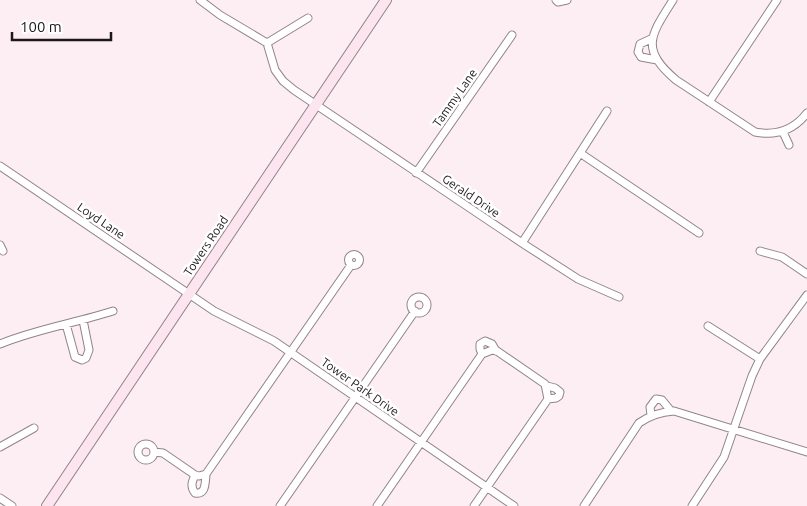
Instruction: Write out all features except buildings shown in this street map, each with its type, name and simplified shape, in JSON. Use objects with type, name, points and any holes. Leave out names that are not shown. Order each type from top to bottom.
[{"type":"main road","name":"Towers Road","points":[[47,506],[386,0]]},
{"type":"street","points":[[556,0],[558,2],[567,0]]},
{"type":"street","points":[[673,0],[655,28],[651,44],[654,57],[676,80],[755,132],[764,134],[784,132],[797,124],[807,113]]},
{"type":"street","points":[[709,102],[777,0]]},
{"type":"street","points":[[204,1],[220,15],[267,43],[308,18]]},
{"type":"street","name":"Tammy Lane","points":[[416,173],[512,35]]},
{"type":"street","points":[[653,38],[640,44],[638,52],[641,57],[657,60]]},
{"type":"street","name":"Gerald Drive","points":[[267,43],[275,70],[283,81],[416,173],[522,243],[577,278],[619,297]]},
{"type":"street","points":[[522,243],[607,111]]},
{"type":"street","points":[[784,132],[789,146]]},
{"type":"street","points":[[580,153],[699,233]]},
{"type":"street","name":"Loyd Lane","points":[[0,166],[189,294]]},
{"type":"street","points":[[760,251],[782,257],[807,274]]},
{"type":"street","points":[[195,475],[191,488],[195,493],[203,492],[206,475],[351,264]]},
{"type":"street","name":"Tower Park Drive","points":[[189,294],[214,311],[256,331],[291,352],[514,506]]},
{"type":"street","points":[[692,506],[724,457],[749,384],[760,359],[807,295]]},
{"type":"street","points":[[0,344],[23,334],[113,311]]},
{"type":"street","points":[[280,506],[414,311]]},
{"type":"street","points":[[66,324],[75,357],[82,360],[86,358],[89,350],[83,320]]},
{"type":"street","points":[[708,326],[760,359]]},
{"type":"street","points":[[482,354],[480,344],[485,341],[492,344],[496,351],[538,378],[546,386],[555,388],[560,392],[556,398],[548,398]]},
{"type":"street","points":[[377,506],[482,354],[487,351],[496,351]]},
{"type":"street","points":[[474,506],[548,398],[546,386]]},
{"type":"street","points":[[651,416],[650,407],[656,399],[662,400],[671,411]]},
{"type":"street","points":[[584,506],[639,423],[651,416],[671,411],[807,452]]},
{"type":"street","points":[[0,447],[34,428]]},
{"type":"street","points":[[154,452],[163,453],[195,475],[206,475]]},
{"type":"street","points":[[0,498],[12,506]]}]
